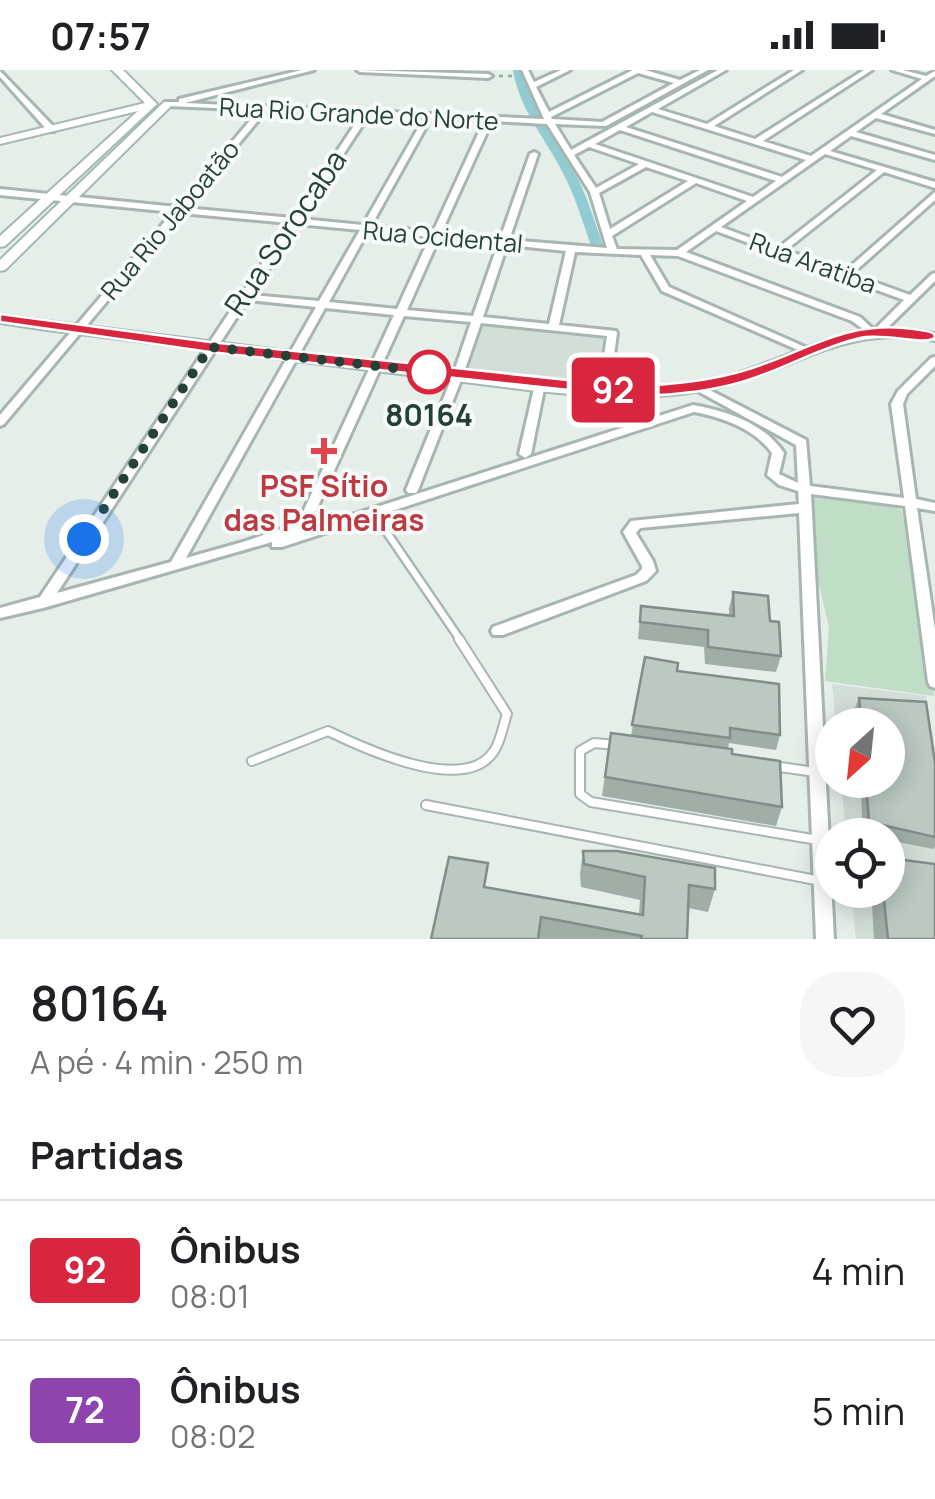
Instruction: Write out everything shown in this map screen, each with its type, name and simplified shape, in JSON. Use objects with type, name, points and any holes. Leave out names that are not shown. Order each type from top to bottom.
[{"type":"street","points":[[120,70],[152,104]]},
{"type":"street","points":[[0,141],[293,70]]},
{"type":"street","points":[[0,243],[152,104],[168,104],[311,70]]},
{"type":"street","points":[[360,70],[488,76]]},
{"type":"street","points":[[525,70],[548,119],[594,192],[613,252]]},
{"type":"street","points":[[532,86],[568,70]]},
{"type":"street","points":[[548,119],[638,70],[681,83]]},
{"type":"street","name":"Rua Rio Grande do Norte","points":[[168,104],[488,120],[612,122],[705,70]]},
{"type":"street","points":[[572,153],[723,70]]},
{"type":"street","points":[[708,126],[799,70]]},
{"type":"street","points":[[756,142],[869,70]]},
{"type":"street","points":[[894,70],[931,75]]},
{"type":"street","points":[[0,73],[51,129]]},
{"type":"street","points":[[679,253],[931,75]]},
{"type":"street","points":[[0,267],[168,104]]},
{"type":"street","name":"Rua Rio Jaboatão","points":[[0,422],[263,110]]},
{"type":"street","points":[[653,110],[812,159]]},
{"type":"street","name":"Rua Sorocaba","points":[[43,603],[366,114]]},
{"type":"street","points":[[874,115],[934,131]]},
{"type":"street","points":[[176,564],[428,117]]},
{"type":"street","points":[[0,613],[247,546],[303,526],[488,120]]},
{"type":"street","points":[[622,128],[783,180]]},
{"type":"street","points":[[850,133],[935,158]]},
{"type":"street","points":[[591,145],[754,200]]},
{"type":"street","points":[[824,151],[935,185]]},
{"type":"street","points":[[412,490],[458,375],[534,154]]},
{"type":"street","points":[[594,192],[645,164]]},
{"type":"street","points":[[779,251],[882,169]]},
{"type":"street","points":[[606,234],[694,180]]},
{"type":"street","name":"Rua Ocidental","points":[[0,192],[432,236],[613,252],[679,253],[856,318],[875,330]]},
{"type":"street","points":[[846,275],[935,195]]},
{"type":"street","name":"Rua Aratiba","points":[[715,228],[911,299]]},
{"type":"street","points":[[553,328],[571,248]]},
{"type":"street","points":[[644,254],[664,289],[810,351]]},
{"type":"street","points":[[875,330],[935,276]]},
{"type":"street","points":[[245,297],[614,335],[605,390]]},
{"type":"street","points":[[0,319],[458,375],[661,392],[746,376],[832,340],[875,330],[935,337]]},
{"type":"street","points":[[935,360],[902,392],[897,404],[935,682]]},
{"type":"street","points":[[525,454],[540,384]]},
{"type":"street","points":[[698,388],[802,443],[815,750]]},
{"type":"street","points":[[251,553],[692,408],[716,414],[765,438],[778,453],[773,475],[776,479],[804,490],[910,500],[935,507]]},
{"type":"street","points":[[498,631],[641,578],[649,571],[649,563],[629,532],[636,524],[804,508]]},
{"type":"street","points":[[823,908],[825,939]]},
{"type":"lane","points":[[252,761],[328,731],[382,757],[444,770],[474,768],[494,752],[507,714],[375,515]]},
{"type":"lane","points":[[630,746],[594,743],[580,751],[580,794],[610,808],[815,839]]},
{"type":"lane","points":[[760,764],[815,772]]},
{"type":"lane","points":[[426,804],[815,881]]},
{"type":"shaded area","points":[[480,325],[613,337],[608,382],[468,368]]},
{"type":"shaded area","points":[[832,684],[926,696],[935,749],[935,939],[856,939],[853,908],[905,908],[905,818],[844,818],[843,798],[905,798],[905,708],[834,708]]},
{"type":"green space","points":[[815,498],[896,507],[902,511],[934,696],[825,681],[829,627],[813,560],[811,502]]},
{"type":"building","points":[[733,592],[768,596],[770,621],[779,622],[781,656],[708,647],[708,630],[640,622],[641,606],[734,616]]},
{"type":"building","points":[[645,657],[678,663],[677,671],[779,684],[780,735],[730,728],[730,738],[632,725]]},
{"type":"building","points":[[859,698],[926,702],[935,763],[935,837],[905,830],[905,818],[869,818],[867,798],[905,798],[905,708],[860,708]]},
{"type":"building","points":[[611,733],[732,749],[732,754],[780,761],[782,807],[605,777]]},
{"type":"building","points":[[583,851],[617,851],[715,868],[715,889],[689,885],[687,939],[641,939],[642,936],[541,917],[538,939],[431,939],[449,857],[488,863],[484,887],[643,915],[645,877],[584,864]]},
{"type":"building","points":[[905,860],[935,864],[935,939],[888,939],[885,908],[905,908]]},
{"type":"waterway","points":[[518,70],[521,87],[538,122]]},
{"type":"waterway","points":[[687,86],[716,70]]},
{"type":"waterway","points":[[540,126],[573,181],[598,248]]},
{"type":"bus line","name":"92","points":[[0,319],[210,347],[634,392],[698,388],[746,376],[853,334],[902,330],[935,337]]},
{"type":"place","name":"80164","points":[[429,372]]},
{"type":"place","name":"PSF Sítio das Palmeiras","points":[[324,451]]},
{"type":"route","points":[[84,539],[210,347],[429,372]]}]
